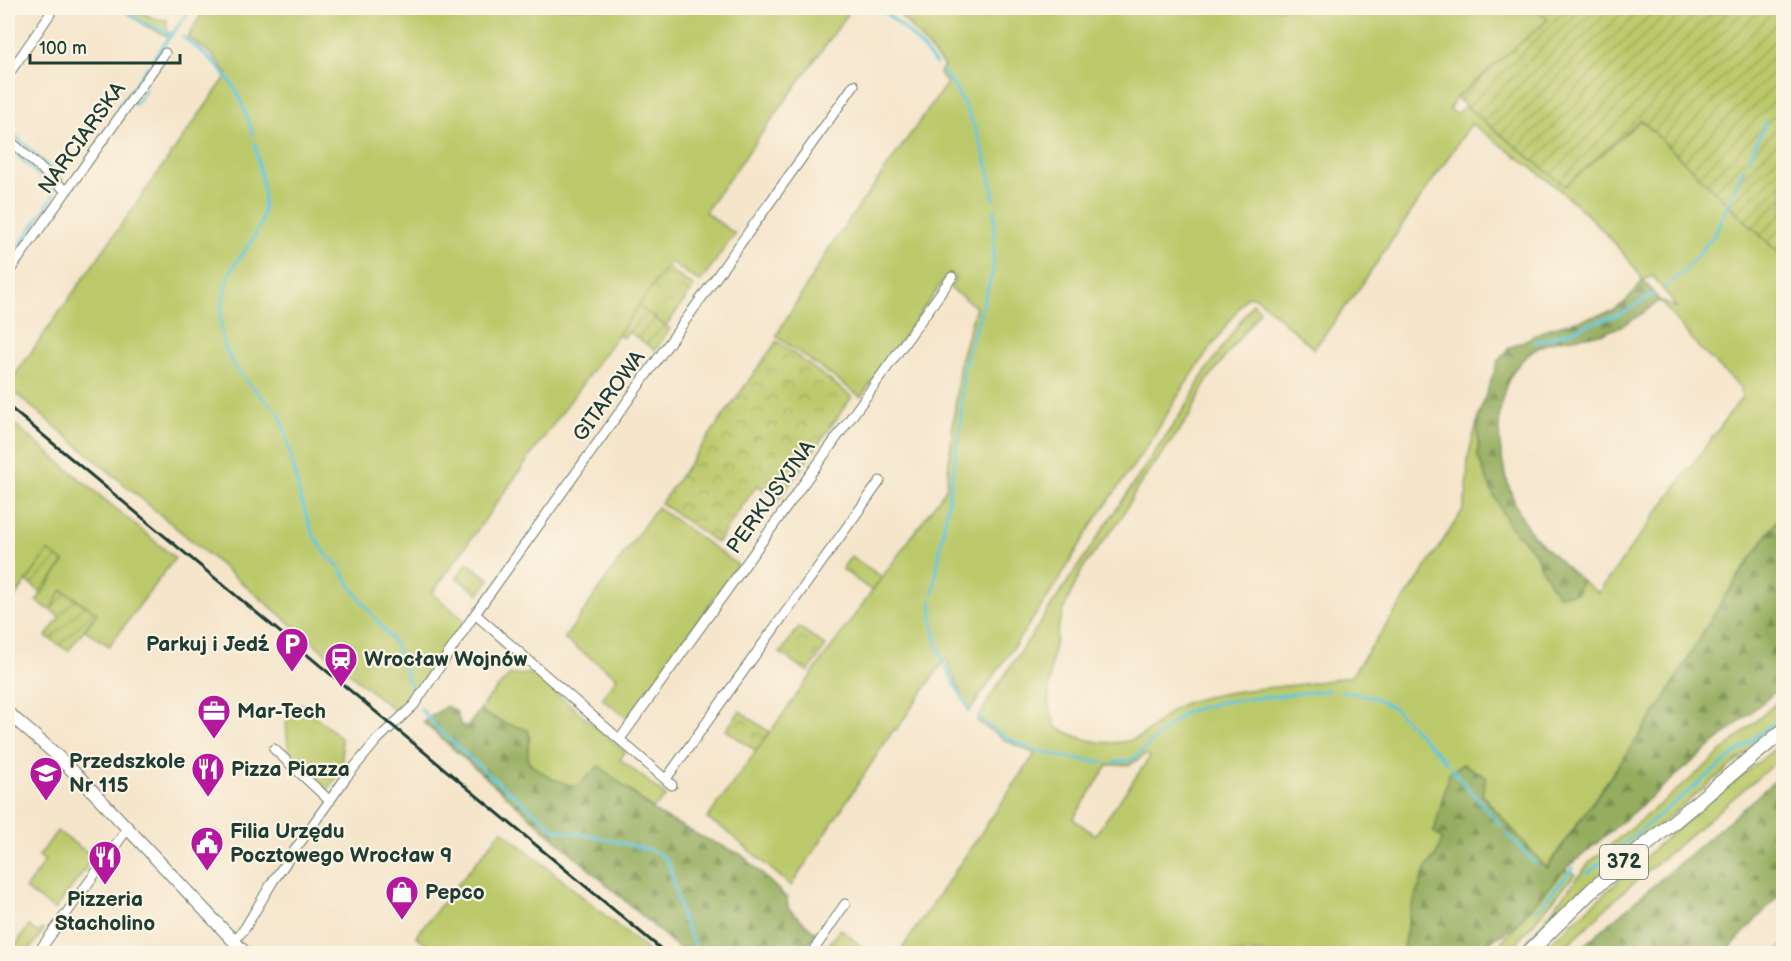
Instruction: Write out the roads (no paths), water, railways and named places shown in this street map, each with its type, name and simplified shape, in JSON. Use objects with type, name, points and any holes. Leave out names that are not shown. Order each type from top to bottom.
[{"type":"main road","points":[[8,713],[52,751],[129,828],[246,954]]},
{"type":"main road","name":"372","points":[[1527,954],[1593,889],[1784,730]]},
{"type":"street","points":[[8,75],[50,14],[51,8]]},
{"type":"street","name":"NARCIARSKA","points":[[8,273],[165,53]]},
{"type":"street","name":"GITAROWA","points":[[234,941],[245,928],[273,881],[367,750],[414,705],[475,614],[854,85]]},
{"type":"street","points":[[8,139],[66,191]]},
{"type":"street","name":"PERKUSYJNA","points":[[620,739],[952,277]]},
{"type":"street","points":[[475,614],[669,782],[880,481]]},
{"type":"street","points":[[274,749],[330,801]]},
{"type":"street","points":[[37,954],[129,828]]},
{"type":"street","points":[[811,954],[845,904]]},
{"type":"waterway","points":[[122,8],[142,22],[171,34]]},
{"type":"waterway","points":[[152,60],[192,8]]},
{"type":"waterway","points":[[877,8],[916,40],[936,64]]},
{"type":"waterway","points":[[183,37],[208,57],[230,80],[253,134]]},
{"type":"waterway","points":[[119,107],[148,66]]},
{"type":"waterway","points":[[942,70],[961,99],[976,132],[988,166],[994,200]]},
{"type":"waterway","points":[[135,105],[145,90]]},
{"type":"waterway","points":[[1775,107],[1784,96]]},
{"type":"waterway","points":[[1749,159],[1766,122]]},
{"type":"waterway","points":[[8,129],[62,180]]},
{"type":"waterway","points":[[255,143],[263,186],[262,220],[229,276],[221,318],[225,347],[231,360],[238,372],[272,406]]},
{"type":"waterway","points":[[8,147],[52,187],[53,197],[8,263]]},
{"type":"waterway","points":[[1665,288],[1687,268],[1715,233],[1744,168]]},
{"type":"waterway","points":[[933,593],[960,428],[964,366],[993,271],[995,209]]},
{"type":"waterway","points":[[1535,343],[1623,313],[1654,294]]},
{"type":"waterway","points":[[278,412],[283,423],[301,500],[313,534],[395,644],[414,694]]},
{"type":"waterway","points":[[932,600],[934,629],[942,658],[970,709]]},
{"type":"waterway","points":[[1114,762],[1132,760],[1184,713],[1198,708],[1223,702],[1330,690]]},
{"type":"waterway","points":[[1341,691],[1373,697],[1394,708],[1446,762]]},
{"type":"waterway","points":[[421,709],[436,727],[489,775],[556,830],[589,835],[650,850],[663,856],[669,864],[682,918],[699,954]]},
{"type":"waterway","points":[[1588,873],[1784,714]]},
{"type":"waterway","points":[[978,716],[1005,737],[1036,750],[1053,755],[1104,762]]},
{"type":"waterway","points":[[1451,768],[1501,826]]},
{"type":"waterway","points":[[1507,833],[1536,865]]},
{"type":"waterway","points":[[1536,911],[1573,868]]},
{"type":"waterway","points":[[1775,954],[1784,945]]},
{"type":"railway","points":[[8,406],[667,954]]},
{"type":"place","name":"Parkuj i Jedź","points":[[292,673]]},
{"type":"place","name":"Wrocław Wojnów","points":[[341,688]]},
{"type":"place","name":"Mar-Tech","points":[[214,740]]},
{"type":"place","name":"Pizza Piazza","points":[[208,798]]},
{"type":"place","name":"Przedszkole Nr 115","points":[[46,802]]},
{"type":"place","name":"Filia Urzędu Pocztowego Wrocław 9","points":[[207,872]]},
{"type":"place","name":"Pizzeria Stacholino","points":[[105,886]]},
{"type":"place","name":"Pepco","points":[[402,921]]}]
